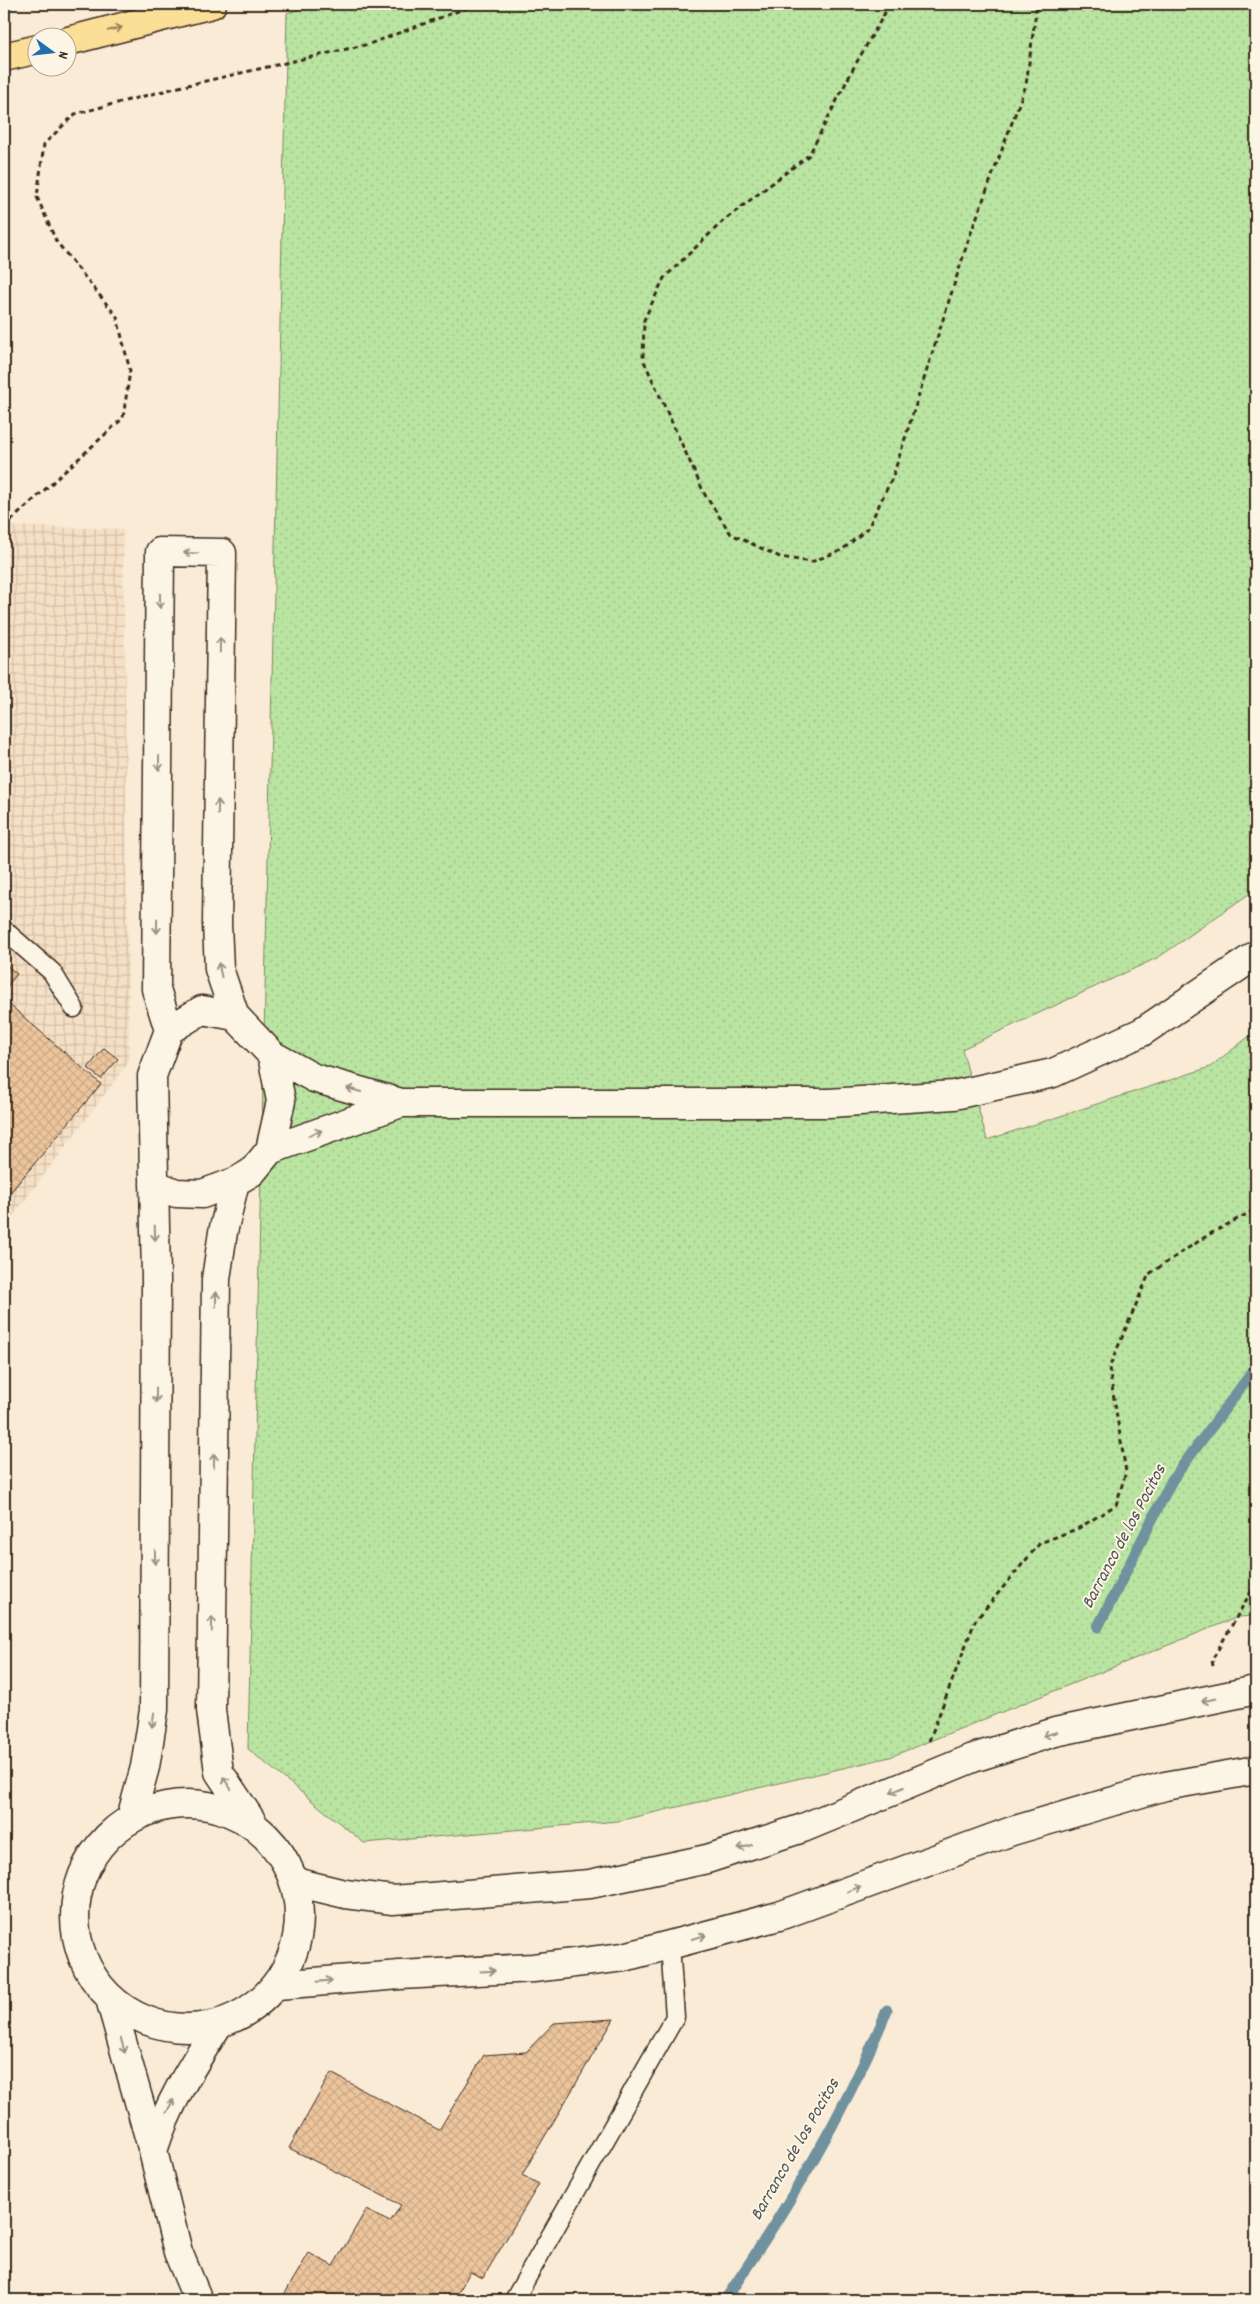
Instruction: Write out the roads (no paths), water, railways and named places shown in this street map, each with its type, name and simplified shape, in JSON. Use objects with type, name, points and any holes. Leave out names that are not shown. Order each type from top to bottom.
[{"type":"highway","points":[[78,38],[212,4]]},
{"type":"highway","points":[[4,57],[28,51]]},
{"type":"street","points":[[131,1818],[145,1767],[154,1710],[156,1280],[152,1076],[169,1030],[156,989],[160,552],[222,553],[217,933],[219,969],[235,1016],[272,1054],[314,1078],[402,1103],[829,1103],[954,1095],[1053,1074],[1142,1032],[1256,955]]},
{"type":"street","points":[[169,1030],[202,1010],[235,1016]]},
{"type":"street","points":[[154,1184],[176,1193],[202,1194],[235,1182],[252,1172],[270,1150],[281,1101],[272,1054]]},
{"type":"street","points":[[270,1150],[402,1103]]},
{"type":"street","points":[[235,1182],[223,1232],[216,1279],[211,1710],[219,1772],[254,1824],[279,1850],[295,1882],[300,1918],[299,1927],[294,1954],[277,1985],[251,2010],[218,2026],[180,2030],[142,2021],[110,1999],[87,1969],[76,1932],[77,1893],[81,1876],[92,1855],[111,1834],[131,1818],[159,1806],[186,1803],[221,1808],[254,1824]]},
{"type":"street","points":[[295,1882],[345,1894],[392,1900],[590,1884],[707,1859],[804,1828],[973,1758],[1055,1732],[1256,1690]]},
{"type":"street","points":[[277,1985],[400,1975],[533,1968],[624,1957],[780,1916],[1021,1828],[1165,1786],[1256,1770]]},
{"type":"street","points":[[110,1999],[153,2152],[178,2252],[198,2300]]},
{"type":"street","points":[[153,2152],[166,2114],[192,2066],[218,2026]]},
{"type":"lane","points":[[4,930],[52,972],[74,1008]]},
{"type":"lane","points":[[514,2300],[675,2017],[670,1944]]},
{"type":"waterway","name":"Barranco de los Pocitos","points":[[1098,1627],[1172,1480],[1256,1367]]},
{"type":"waterway","name":"Barranco de los Pocitos","points":[[725,2300],[814,2160],[853,2086],[887,2010]]}]
